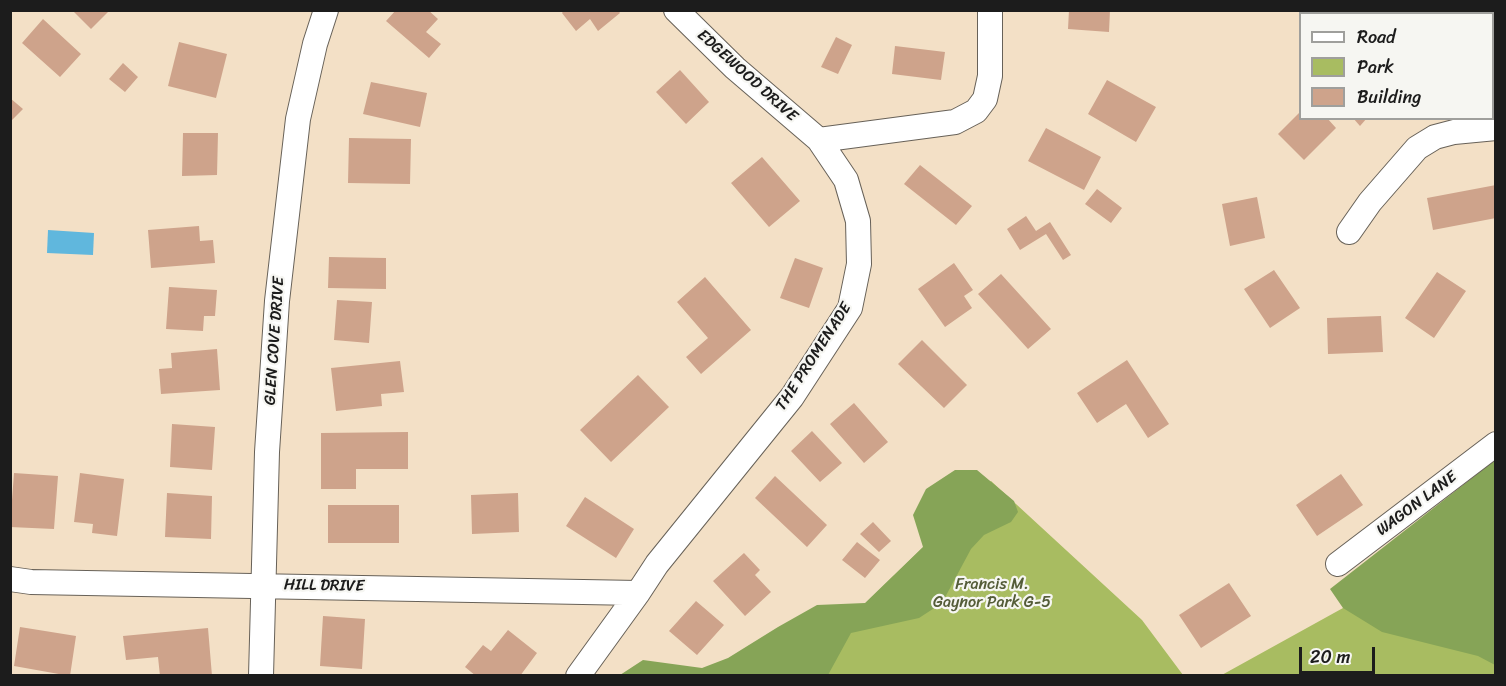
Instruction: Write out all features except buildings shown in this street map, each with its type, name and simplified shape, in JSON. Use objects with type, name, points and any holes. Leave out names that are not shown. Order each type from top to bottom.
[{"type":"street","name":"GLEN COVE DRIVE","points":[[261,675],[267,452],[277,301],[298,119],[315,44],[326,10]]},
{"type":"street","name":"EDGEWOOD DRIVE","points":[[676,10],[735,68],[819,140]]},
{"type":"street","points":[[819,140],[956,123],[976,111],[985,99],[990,76],[990,10]]},
{"type":"street","points":[[1349,232],[1370,202],[1417,148],[1435,137],[1454,132],[1496,128]]},
{"type":"street","name":"THE PROMENADE","points":[[578,675],[657,564],[792,397],[850,308],[859,264],[858,221],[846,180],[819,140]]},
{"type":"street","name":"WAGON LANE","points":[[1338,564],[1496,444]]},
{"type":"street","name":"HILL DRIVE","points":[[10,579],[31,582],[638,593]]},
{"type":"green space","points":[[1461,10],[1495,11],[1495,63],[1494,12],[1458,12]]},
{"type":"green space","points":[[1495,460],[1495,665],[1478,656],[1382,632],[1343,608],[1330,589]]},
{"type":"green space","points":[[955,470],[977,470],[1014,501],[1018,512],[1011,522],[984,535],[971,549],[942,603],[919,618],[851,633],[828,675],[620,675],[643,660],[702,668],[728,658],[817,605],[865,603],[923,547],[913,515],[926,489]]},
{"type":"green space","points":[[1495,480],[1495,675],[1220,676],[1343,608]]},
{"type":"green space","name":"Francis M. Gaynor Park G-5","points":[[991,481],[1142,620],[1183,675],[791,676]]},
{"type":"water","points":[[48,230],[94,233],[93,255],[47,253]]}]
